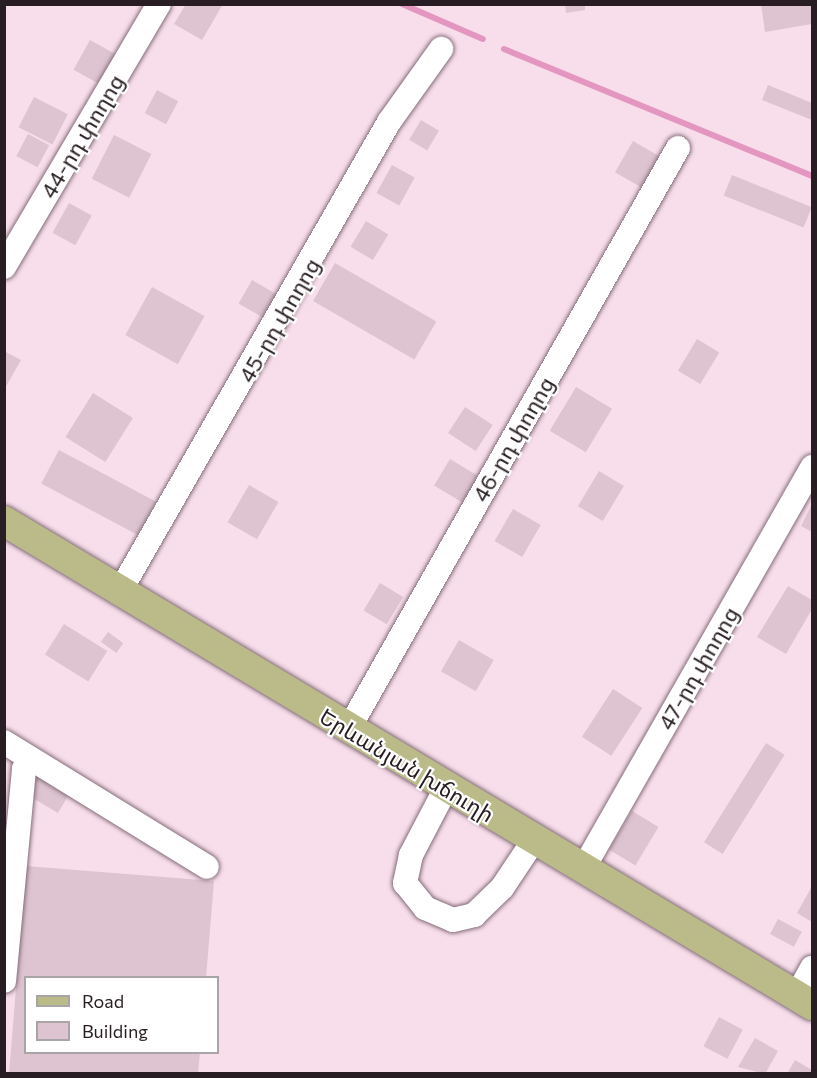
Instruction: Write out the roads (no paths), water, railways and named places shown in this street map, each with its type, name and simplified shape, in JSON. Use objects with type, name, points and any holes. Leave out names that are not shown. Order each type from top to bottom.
[{"type":"main road","name":"Երևանյան խճուղի","points":[[4,521],[119,593],[348,730],[805,1000]]},
{"type":"street","name":"44-րդ փողոց","points":[[4,267],[159,4]]},
{"type":"street","name":"45-րդ փողոց","points":[[119,593],[389,122],[441,49]]},
{"type":"street","name":"46-րդ փողոց","points":[[348,730],[678,148]]},
{"type":"street","name":"47-րդ փողոց","points":[[583,870],[813,467]]},
{"type":"street","points":[[4,742],[207,867]]},
{"type":"street","points":[[4,981],[24,769],[32,759]]},
{"type":"street","points":[[446,788],[411,855],[405,883],[425,909],[453,920],[474,915],[501,888],[534,840]]},
{"type":"street","points":[[805,1000],[813,968]]},
{"type":"waterway","points":[[402,4],[483,39]]},
{"type":"waterway","points":[[504,49],[812,176]]}]
